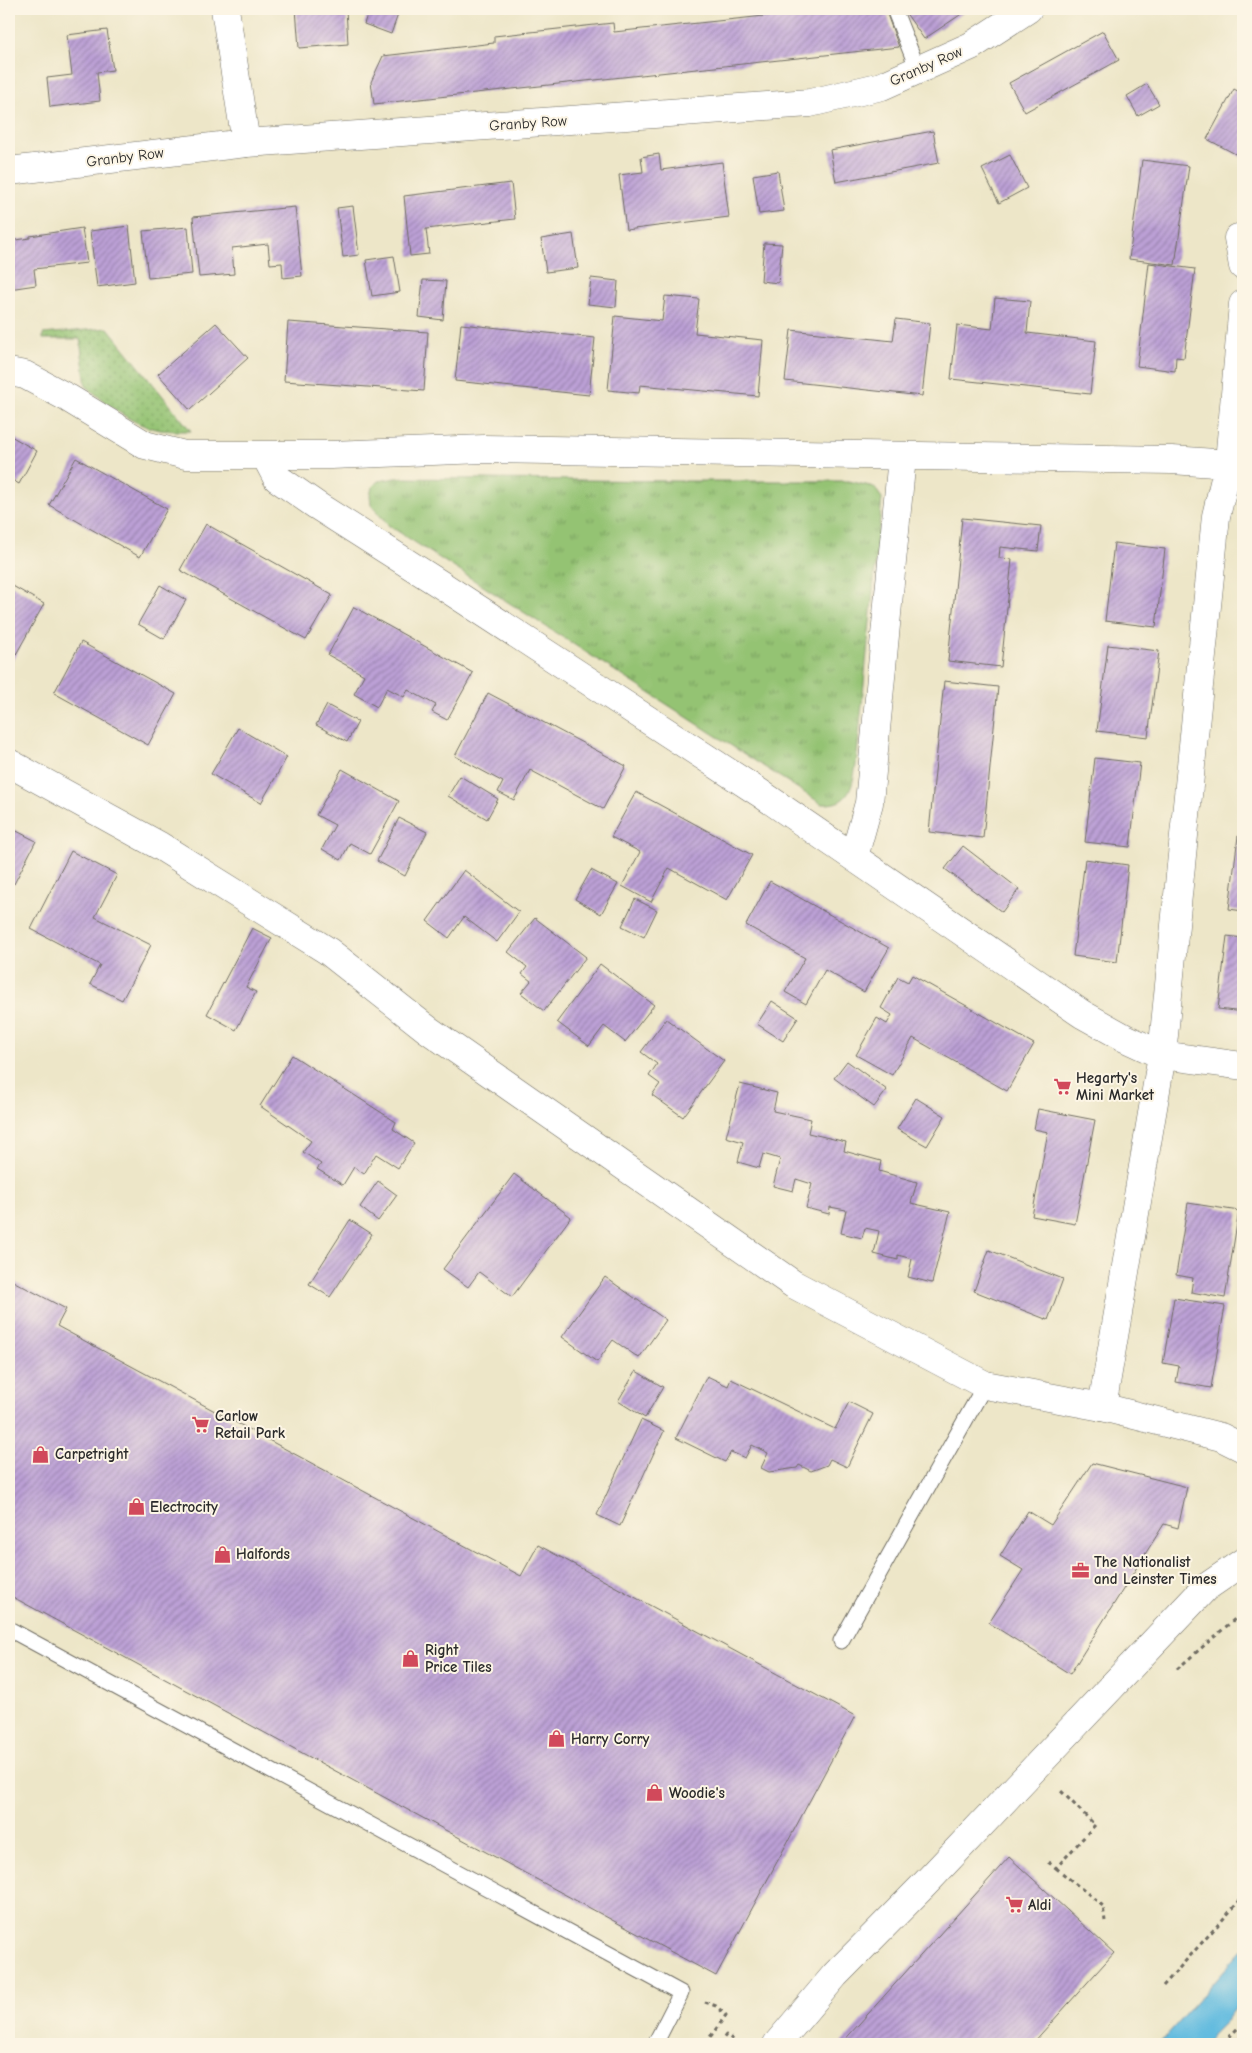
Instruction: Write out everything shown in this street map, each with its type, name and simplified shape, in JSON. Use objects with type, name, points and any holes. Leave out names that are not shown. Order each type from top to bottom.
[{"type":"street","points":[[226,9],[246,143]]},
{"type":"street","name":"Granby Row","points":[[9,171],[246,143],[810,102],[882,86],[971,46],[1028,9]]},
{"type":"street","points":[[1238,238],[1243,266]]},
{"type":"street","points":[[1102,1406],[1162,1055],[1216,516],[1236,463],[1243,304]]},
{"type":"street","points":[[9,372],[25,375],[146,445],[185,455],[331,455],[484,449],[1172,460],[1236,463]]},
{"type":"street","points":[[265,455],[277,478],[316,505],[456,594],[760,793],[1082,1014],[1125,1038],[1162,1055],[1243,1066]]},
{"type":"street","points":[[854,857],[869,803],[902,457]]},
{"type":"street","points":[[9,763],[160,846],[328,951],[427,1029],[793,1284],[985,1385],[1102,1406],[1221,1437],[1243,1448]]},
{"type":"street","points":[[777,2044],[834,1975],[924,1885],[1205,1588],[1243,1562]]},
{"type":"lane","points":[[894,9],[918,70]]},
{"type":"lane","points":[[841,1640],[985,1385]]},
{"type":"lane","points":[[9,1629],[681,1993],[655,2044]]},
{"type":"path","points":[[1056,1868],[1095,1825],[1060,1789]]},
{"type":"path","points":[[1048,1862],[1103,1906],[1105,1921]]},
{"type":"path","points":[[1163,1986],[1243,1897]]},
{"type":"path","points":[[681,1993],[716,2006],[726,2015],[705,2044]]},
{"type":"path","points":[[1224,2044],[1243,2023]]},
{"type":"path","points":[[719,2044],[726,2035],[735,2041]]},
{"type":"green space","points":[[108,328],[191,431],[160,430],[129,419],[86,386],[80,339],[43,339],[43,334]]},
{"type":"green space","points":[[396,478],[849,481],[874,487],[882,498],[856,765],[848,794],[839,802],[822,804],[388,525],[371,505],[370,496],[372,487],[378,481]]},
{"type":"water","points":[[1243,1949],[1243,1998],[1226,2021],[1203,2044],[1159,2044]]},
{"type":"building","points":[[296,9],[346,9],[348,44],[299,48]]},
{"type":"building","points":[[369,9],[400,9],[391,34],[364,24]]},
{"type":"building","points":[[830,9],[885,9],[899,47],[374,104],[371,82],[383,56],[494,43],[494,36],[613,23],[614,32]]},
{"type":"building","points":[[903,9],[969,9],[924,39]]},
{"type":"building","points":[[107,30],[113,70],[97,72],[100,101],[50,107],[47,78],[72,75],[67,35]]},
{"type":"building","points":[[1103,31],[1119,60],[1025,112],[1009,83]]},
{"type":"building","points":[[1147,84],[1159,104],[1138,116],[1127,96]]},
{"type":"building","points":[[1234,89],[1243,94],[1243,158],[1207,139]]},
{"type":"building","points":[[933,131],[939,163],[836,182],[830,150]]},
{"type":"building","points":[[659,154],[661,170],[722,162],[729,217],[626,230],[619,175],[643,172],[641,157]]},
{"type":"building","points":[[1010,155],[1027,188],[999,203],[982,169]]},
{"type":"building","points":[[1142,160],[1189,166],[1175,265],[1129,259]]},
{"type":"building","points":[[778,171],[784,211],[759,214],[753,175]]},
{"type":"building","points":[[511,183],[515,219],[426,229],[429,254],[410,256],[404,196]]},
{"type":"building","points":[[353,206],[359,255],[343,257],[337,208]]},
{"type":"building","points":[[295,207],[302,276],[283,278],[282,263],[270,264],[268,244],[232,248],[234,274],[199,277],[193,217]]},
{"type":"building","points":[[129,226],[135,282],[97,287],[90,231]]},
{"type":"building","points":[[188,227],[192,274],[148,278],[143,231]]},
{"type":"building","points":[[82,228],[87,263],[34,269],[36,285],[9,289],[9,241]]},
{"type":"building","points":[[573,234],[578,268],[546,272],[541,239]]},
{"type":"building","points":[[764,243],[782,244],[778,283],[761,281]]},
{"type":"building","points":[[394,256],[400,292],[372,296],[366,260]]},
{"type":"building","points":[[1149,263],[1195,269],[1184,358],[1176,357],[1175,371],[1137,366]]},
{"type":"building","points":[[591,278],[618,281],[616,307],[588,304]]},
{"type":"building","points":[[423,280],[446,281],[443,320],[419,317]]},
{"type":"building","points":[[665,296],[699,299],[695,333],[763,340],[758,396],[640,385],[639,393],[608,390],[615,316],[662,321]]},
{"type":"building","points":[[995,298],[1030,301],[1027,333],[1096,341],[1090,394],[951,379],[957,325],[992,329]]},
{"type":"building","points":[[896,319],[930,323],[922,396],[785,381],[791,330],[893,341]]},
{"type":"building","points":[[288,322],[428,332],[424,391],[284,381]]},
{"type":"building","points":[[216,323],[248,358],[190,410],[158,374]]},
{"type":"building","points":[[461,324],[595,338],[589,395],[455,381]]},
{"type":"building","points":[[9,435],[37,451],[19,484],[9,478]]},
{"type":"building","points":[[76,458],[167,509],[140,557],[49,505]]},
{"type":"building","points":[[962,518],[1041,526],[1038,551],[1000,547],[999,558],[1012,559],[1001,667],[948,661]]},
{"type":"building","points":[[206,524],[332,595],[306,640],[180,570]]},
{"type":"building","points":[[1114,543],[1165,549],[1156,627],[1105,621]]},
{"type":"building","points":[[11,585],[44,604],[9,667],[9,589]]},
{"type":"building","points":[[160,585],[186,600],[164,639],[138,624]]},
{"type":"building","points":[[354,607],[473,673],[447,720],[432,712],[436,705],[408,690],[404,697],[387,688],[377,707],[354,694],[364,675],[328,655]]},
{"type":"building","points":[[81,642],[176,694],[148,745],[54,693]]},
{"type":"building","points":[[1108,645],[1159,651],[1148,737],[1097,731]]},
{"type":"building","points":[[944,681],[998,687],[983,838],[929,832]]},
{"type":"building","points":[[488,693],[626,766],[603,809],[530,770],[514,800],[498,792],[503,782],[455,756]]},
{"type":"building","points":[[327,705],[358,722],[347,742],[316,725]]},
{"type":"building","points":[[238,728],[287,757],[261,803],[211,774]]},
{"type":"building","points":[[1095,758],[1140,763],[1130,847],[1085,842]]},
{"type":"building","points":[[342,769],[399,801],[370,854],[350,843],[341,860],[322,849],[335,825],[316,815]]},
{"type":"building","points":[[460,776],[498,799],[487,819],[448,796]]},
{"type":"building","points":[[636,792],[752,855],[727,900],[669,868],[651,902],[622,886],[640,852],[611,837]]},
{"type":"building","points":[[399,818],[427,832],[405,876],[377,861]]},
{"type":"building","points":[[9,827],[36,841],[14,884],[9,881]]},
{"type":"building","points":[[1238,836],[1243,837],[1243,911],[1229,909]]},
{"type":"building","points":[[963,846],[1019,889],[1002,912],[945,869]]},
{"type":"building","points":[[71,851],[117,875],[95,917],[151,945],[122,1000],[90,984],[100,965],[31,929]]},
{"type":"building","points":[[1085,859],[1128,865],[1117,962],[1073,956]]},
{"type":"building","points":[[464,870],[519,912],[497,942],[464,917],[449,938],[427,921]]},
{"type":"building","points":[[591,870],[618,884],[601,914],[575,899]]},
{"type":"building","points":[[770,881],[889,948],[864,992],[825,970],[806,1004],[785,992],[805,958],[746,925]]},
{"type":"building","points":[[635,899],[657,910],[644,937],[622,926]]},
{"type":"building","points":[[535,918],[586,957],[544,1011],[521,993],[531,981],[522,974],[527,967],[508,952]]},
{"type":"building","points":[[252,928],[272,938],[246,987],[256,992],[236,1030],[207,1014]]},
{"type":"building","points":[[1227,936],[1243,938],[1243,1012],[1218,1009]]},
{"type":"building","points":[[600,964],[654,1005],[625,1042],[604,1026],[589,1046],[557,1022]]},
{"type":"building","points":[[912,975],[1034,1044],[1007,1091],[913,1038],[892,1075],[856,1055],[877,1018],[887,1024],[892,1015],[881,1008],[898,977],[908,982]]},
{"type":"building","points":[[772,1001],[798,1018],[783,1041],[757,1024]]},
{"type":"building","points":[[666,1019],[724,1061],[683,1117],[652,1095],[660,1084],[649,1076],[657,1064],[641,1052]]},
{"type":"building","points":[[292,1055],[396,1122],[393,1129],[414,1143],[398,1168],[376,1154],[364,1174],[354,1167],[343,1185],[317,1169],[321,1164],[303,1152],[311,1141],[260,1106]]},
{"type":"building","points":[[847,1061],[887,1090],[874,1107],[834,1078]]},
{"type":"building","points":[[740,1084],[777,1093],[773,1111],[811,1119],[808,1133],[846,1142],[844,1151],[881,1161],[879,1171],[917,1182],[911,1203],[950,1212],[932,1283],[908,1277],[912,1259],[898,1255],[898,1260],[874,1254],[879,1231],[865,1228],[862,1238],[841,1233],[846,1210],[830,1207],[829,1214],[806,1208],[812,1184],[796,1179],[793,1191],[773,1186],[780,1159],[763,1154],[759,1168],[738,1162],[743,1142],[726,1137]]},
{"type":"building","points":[[916,1098],[945,1116],[927,1146],[897,1129]]},
{"type":"building","points":[[1038,1109],[1095,1120],[1075,1224],[1032,1216],[1048,1132],[1034,1129]]},
{"type":"building","points":[[514,1174],[571,1217],[512,1297],[479,1272],[468,1287],[443,1269]]},
{"type":"building","points":[[378,1181],[397,1195],[378,1221],[360,1207]]},
{"type":"building","points":[[1188,1203],[1239,1211],[1225,1298],[1191,1292],[1193,1278],[1176,1275]]},
{"type":"building","points":[[350,1220],[372,1234],[330,1297],[309,1284]]},
{"type":"building","points":[[989,1250],[1063,1279],[1048,1320],[974,1291]]},
{"type":"building","points":[[605,1277],[666,1320],[639,1358],[613,1340],[597,1362],[562,1337]]},
{"type":"building","points":[[9,1279],[66,1309],[57,1326],[521,1576],[538,1545],[855,1716],[716,1976],[9,1595]]},
{"type":"building","points":[[1174,1298],[1225,1306],[1211,1388],[1176,1382],[1179,1366],[1163,1363]]},
{"type":"building","points":[[636,1371],[663,1387],[645,1418],[618,1401]]},
{"type":"building","points":[[707,1376],[728,1386],[731,1379],[835,1429],[849,1402],[873,1414],[847,1467],[830,1459],[827,1465],[811,1471],[799,1465],[797,1468],[769,1472],[761,1468],[768,1453],[752,1445],[745,1458],[731,1452],[725,1462],[676,1438]]},
{"type":"building","points":[[641,1420],[664,1431],[620,1526],[597,1515]]},
{"type":"building","points":[[1092,1463],[1187,1487],[1178,1528],[1164,1524],[1070,1674],[989,1623],[1023,1570],[1000,1556],[1028,1511],[1051,1525]]},
{"type":"building","name":"Aldi","points":[[1009,1857],[1114,1953],[1032,2044],[841,2044]]},
{"type":"place","name":"Hegarty's Mini Market","points":[[1062,1087]]},
{"type":"place","name":"Carlow Retail Park","points":[[201,1425]]},
{"type":"place","name":"Carpetright","points":[[41,1454]]},
{"type":"place","name":"Electrocity","points":[[136,1507]]},
{"type":"place","name":"Halfords","points":[[222,1554]]},
{"type":"place","name":"The Nationalist and Leinster Times","points":[[1080,1571]]},
{"type":"place","name":"Right Price Tiles","points":[[411,1659]]},
{"type":"place","name":"Harry Corry","points":[[557,1739]]},
{"type":"place","name":"Woodie's","points":[[655,1793]]},
{"type":"place","name":"Aldi","points":[[1014,1905]]}]
